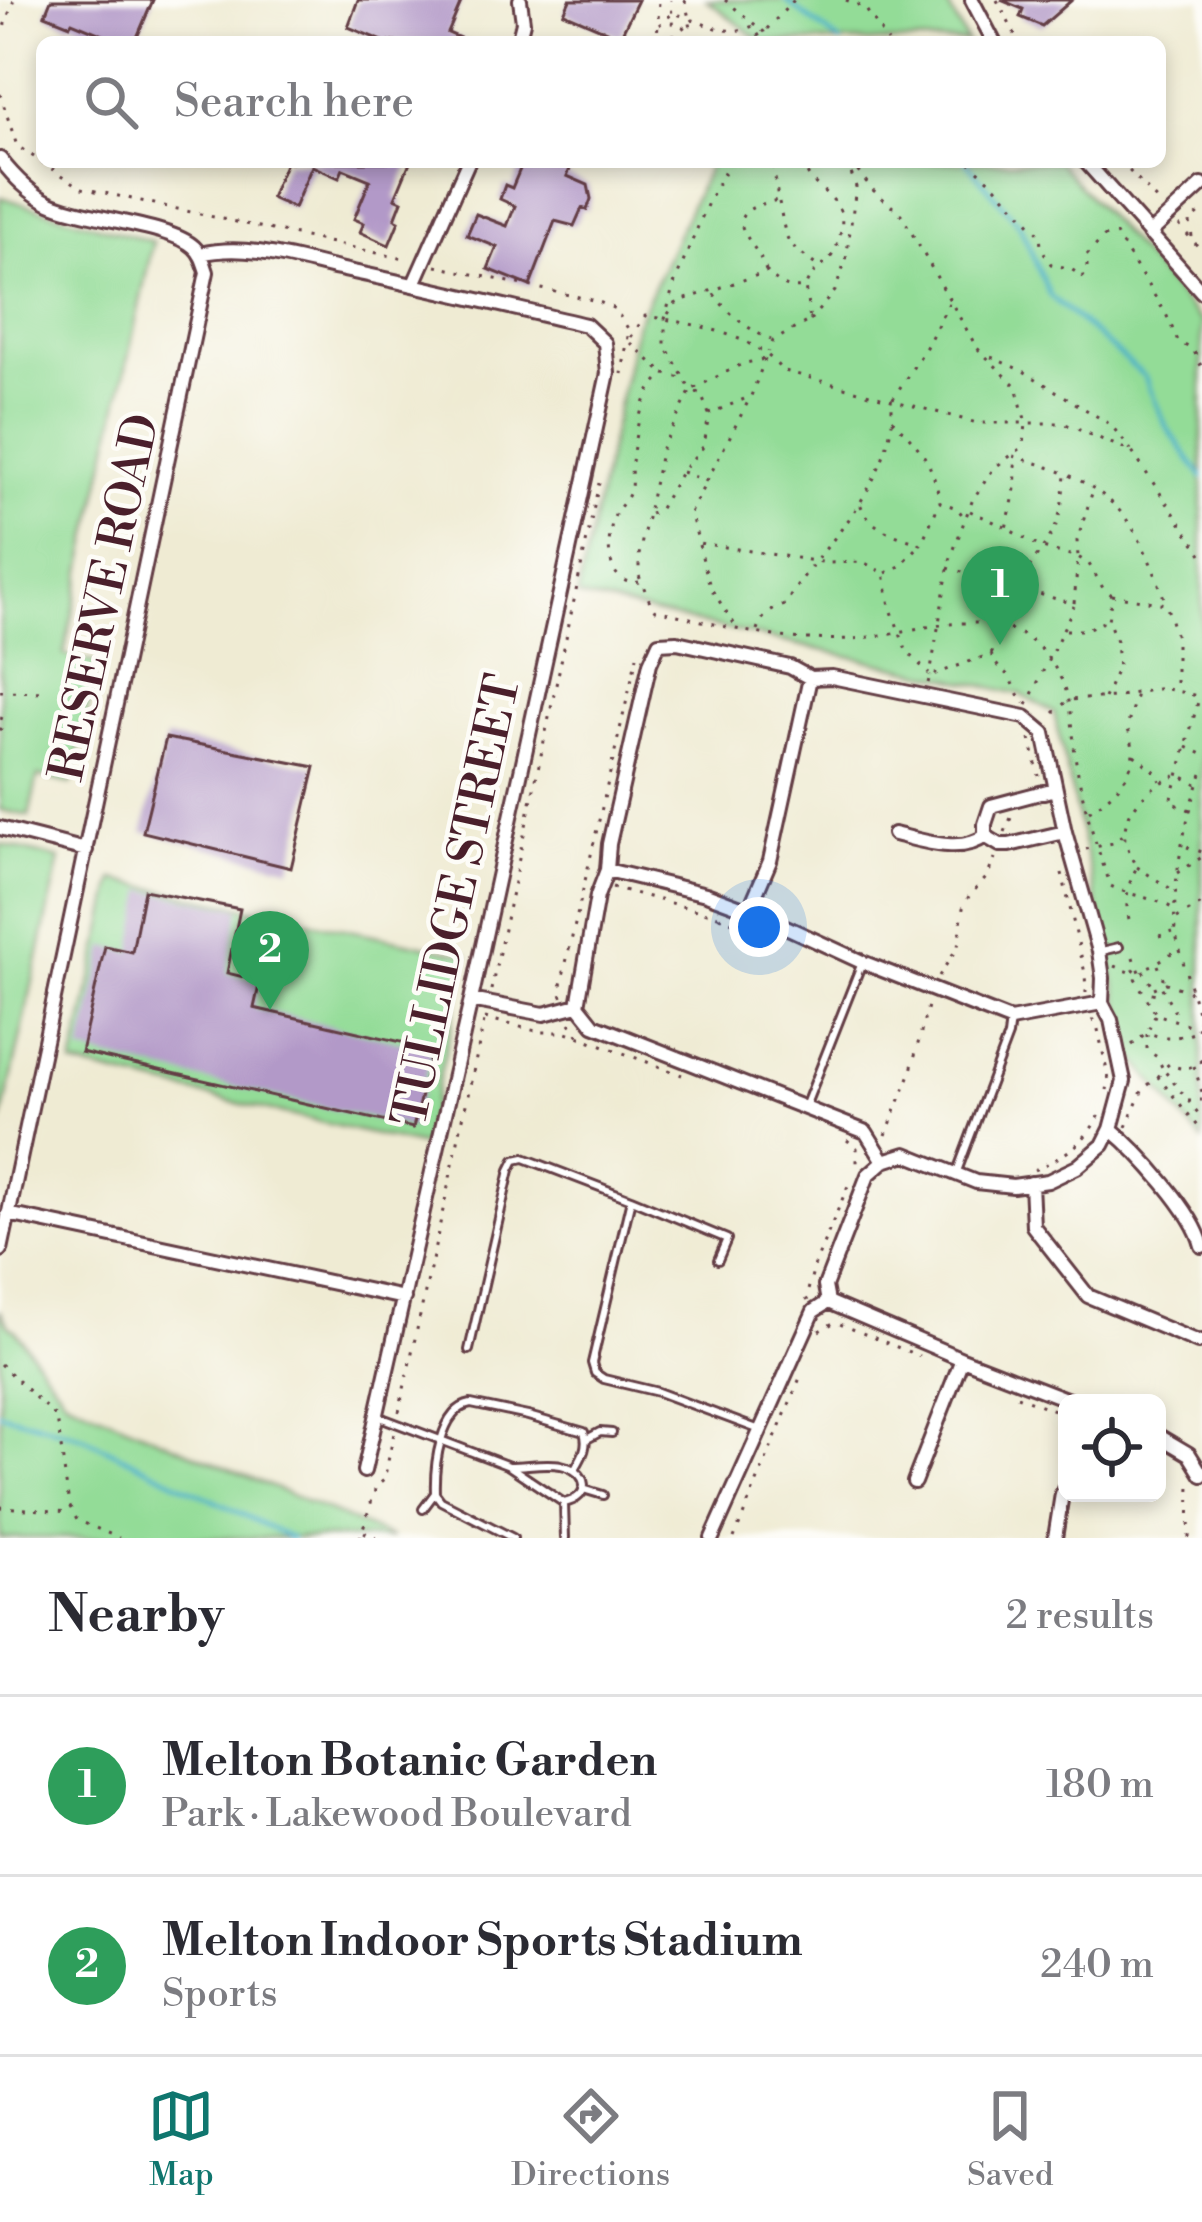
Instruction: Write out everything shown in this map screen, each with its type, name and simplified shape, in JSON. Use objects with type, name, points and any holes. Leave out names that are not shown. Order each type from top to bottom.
[{"type":"street","points":[[520,0],[520,36]]},
{"type":"street","points":[[972,0],[991,36]]},
{"type":"street","points":[[0,159],[19,182],[47,202],[175,236],[191,243],[200,254],[252,250],[414,284],[465,168]]},
{"type":"street","points":[[1091,168],[1202,292]]},
{"type":"street","points":[[1149,234],[1202,185]]},
{"type":"street","name":"RESERVE ROAD","points":[[1,1250],[204,297],[207,272],[200,254]]},
{"type":"street","name":"TULLIDGE STREET","points":[[364,1472],[608,373],[605,343],[586,325],[414,284]]},
{"type":"street","points":[[571,1006],[607,870],[651,660],[659,644],[677,642],[790,667],[810,678],[832,677],[1026,717],[1044,733],[1048,790],[1059,834],[1073,851],[1100,958],[1095,1005]]},
{"type":"street","points":[[749,910],[770,861],[810,678]]},
{"type":"street","points":[[985,836],[991,806],[1048,790]]},
{"type":"street","points":[[0,828],[86,850]]},
{"type":"street","points":[[894,834],[959,845],[976,843],[985,836]]},
{"type":"street","points":[[985,836],[1000,845],[1059,834]]},
{"type":"street","points":[[607,870],[749,910],[862,962],[1010,1021],[1095,1005]]},
{"type":"street","points":[[471,1000],[486,1011],[544,1014],[571,1006]]},
{"type":"street","points":[[712,1538],[822,1306],[825,1286],[868,1174],[884,1161],[907,1154],[976,1182],[1013,1186],[1048,1181],[1077,1167],[1116,1133],[1124,1081],[1111,1020],[1095,1005]]},
{"type":"street","points":[[571,1006],[594,1025],[866,1132],[884,1161]]},
{"type":"street","points":[[1116,1133],[1194,1222],[1202,1246]]},
{"type":"street","points":[[1031,1183],[1033,1226],[1088,1296],[1202,1341]]},
{"type":"street","points":[[8,1214],[404,1298]]},
{"type":"street","points":[[822,1306],[1058,1396]]},
{"type":"street","points":[[914,1482],[962,1359]]},
{"type":"street","points":[[1166,1440],[1189,1454],[1202,1475]]},
{"type":"street","points":[[1055,1538],[1061,1502]]},
{"type":"lane","points":[[1100,958],[1119,947]]},
{"type":"lane","points":[[805,1107],[862,962]]},
{"type":"lane","points":[[956,1174],[1010,1021]]},
{"type":"lane","points":[[469,1350],[515,1160],[524,1158],[727,1239],[718,1260]]},
{"type":"lane","points":[[631,1198],[592,1363],[595,1373],[760,1430]]},
{"type":"lane","points":[[513,1538],[441,1501],[435,1492],[441,1438],[458,1408],[471,1404],[584,1432],[585,1451],[575,1469]]},
{"type":"lane","points":[[377,1416],[509,1466],[564,1503],[574,1501],[583,1489],[575,1469],[551,1464],[509,1466]]},
{"type":"lane","points":[[587,1439],[600,1432],[612,1433]]},
{"type":"lane","points":[[583,1489],[603,1495]]},
{"type":"lane","points":[[423,1510],[435,1492]]},
{"type":"lane","points":[[564,1503],[565,1538]]},
{"type":"path","points":[[0,37],[14,0]]},
{"type":"path","points":[[659,0],[659,36]]},
{"type":"path","points":[[671,0],[673,36]]},
{"type":"path","points":[[686,0],[693,36]]},
{"type":"path","points":[[725,0],[765,36]]},
{"type":"path","points":[[757,36],[794,0]]},
{"type":"path","points":[[847,0],[865,8],[884,36]]},
{"type":"path","points":[[865,8],[877,0]]},
{"type":"path","points":[[997,0],[1016,36]]},
{"type":"path","points":[[673,13],[729,31],[755,25]]},
{"type":"path","points":[[658,26],[673,13]]},
{"type":"path","points":[[673,36],[689,20]]},
{"type":"path","points":[[0,94],[16,146],[36,159]]},
{"type":"path","points":[[51,168],[82,188],[597,301],[615,309],[629,330],[619,386]]},
{"type":"path","points":[[722,168],[725,171]]},
{"type":"path","points":[[648,514],[658,510],[704,446],[709,414],[701,394],[692,390],[665,345],[666,317],[674,287],[727,168]]},
{"type":"path","points":[[773,168],[785,236],[818,266]]},
{"type":"path","points":[[805,168],[842,214],[834,255],[811,273],[805,287],[810,320]]},
{"type":"path","points":[[851,168],[856,187],[847,260],[835,290],[810,320],[773,341],[768,352],[781,370],[977,423],[1063,423],[1132,452]]},
{"type":"path","points":[[854,168],[901,214],[977,348],[1016,386],[1026,423],[1024,446],[994,468],[965,519],[948,568],[925,697]]},
{"type":"path","points":[[976,168],[1040,235],[1041,247],[1052,264],[1083,277],[1088,271],[1087,255],[1104,237],[1116,235],[1178,341],[1194,351],[1202,368]]},
{"type":"path","points":[[778,200],[757,205],[742,217],[742,232],[778,284],[805,287]]},
{"type":"path","points":[[1192,239],[1190,222],[1202,211]]},
{"type":"path","points":[[842,214],[853,218]]},
{"type":"path","points":[[666,317],[683,300],[767,272]]},
{"type":"path","points":[[712,291],[738,320],[773,341]]},
{"type":"path","points":[[757,632],[760,620],[784,605],[860,503],[882,462],[892,400],[951,300]]},
{"type":"path","points":[[608,373],[645,316],[666,317],[753,344],[772,358]]},
{"type":"path","points":[[629,340],[665,374],[686,379]]},
{"type":"path","points":[[985,355],[1024,372],[1111,425],[1202,554]]},
{"type":"path","points":[[772,358],[742,364],[692,390],[662,448],[639,555],[640,582],[656,610],[804,639],[848,639],[968,621],[996,624],[1028,639],[1064,684],[1077,766],[1112,886],[1175,910]]},
{"type":"path","points":[[737,628],[710,586],[690,513],[752,396],[765,359]]},
{"type":"path","points":[[640,582],[629,584],[613,570],[610,532],[630,491],[645,402],[654,381],[665,374]]},
{"type":"path","points":[[709,414],[752,396]]},
{"type":"path","points":[[884,573],[900,566],[921,544],[940,502],[927,456],[892,419]]},
{"type":"path","points":[[1013,456],[1094,488],[1127,516],[1141,540],[1176,637],[1175,692]]},
{"type":"path","points":[[1006,528],[1016,491],[1013,456]]},
{"type":"path","points":[[681,472],[709,482]]},
{"type":"path","points":[[930,676],[991,654],[1001,640],[1016,587],[1054,531],[1065,474]]},
{"type":"path","points":[[360,1538],[376,1487],[384,1480],[600,478]]},
{"type":"path","points":[[1026,717],[1074,604],[1077,541],[1094,488]]},
{"type":"path","points":[[940,502],[957,508],[965,519]]},
{"type":"path","points":[[860,503],[865,516],[879,529],[921,544]]},
{"type":"path","points":[[969,510],[1042,548],[1078,557],[1112,595],[1166,604]]},
{"type":"path","points":[[698,543],[817,562],[863,562],[884,573]]},
{"type":"path","points":[[948,568],[1074,604]]},
{"type":"path","points":[[884,573],[906,650],[930,676]]},
{"type":"path","points":[[1104,698],[1118,668],[1108,620],[1112,595]]},
{"type":"path","points":[[1065,630],[1084,630],[1108,620]]},
{"type":"path","points":[[991,654],[997,669],[1010,676],[1048,790]]},
{"type":"path","points":[[579,1036],[568,1021],[571,1006],[560,989],[636,656],[651,660]]},
{"type":"path","points":[[1054,713],[1068,700],[1163,688],[1201,697],[1171,802],[1192,811]]},
{"type":"path","points":[[0,691],[47,692]]},
{"type":"path","points":[[1088,812],[1127,778],[1134,755],[1126,728],[1136,693]]},
{"type":"path","points":[[0,718],[0,732]]},
{"type":"path","points":[[1193,721],[1202,724]]},
{"type":"path","points":[[1186,747],[1202,754]]},
{"type":"path","points":[[1134,755],[1157,773],[1161,783]]},
{"type":"path","points":[[1202,774],[1177,874],[1174,919],[1202,1029]]},
{"type":"path","points":[[1073,851],[1113,844],[1125,832],[1140,800],[1161,783],[1179,775],[1198,784]]},
{"type":"path","points":[[1000,845],[1014,810]]},
{"type":"path","points":[[1125,832],[1137,867],[1175,892]]},
{"type":"path","points":[[1059,834],[1084,973],[1095,1005],[1091,1018],[1097,1025],[1109,1080],[1107,1093]]},
{"type":"path","points":[[1177,874],[1202,854],[1184,846]]},
{"type":"path","points":[[1129,919],[1128,883],[1137,867]]},
{"type":"path","points":[[602,884],[718,916],[724,901]]},
{"type":"path","points":[[1174,919],[1202,904]]},
{"type":"path","points":[[1159,936],[1175,932]]},
{"type":"path","points":[[1132,973],[1180,948]]},
{"type":"path","points":[[1132,973],[1136,967],[1133,957]]},
{"type":"path","points":[[1100,958],[1132,973],[1156,1014],[1147,1032],[1118,1051]]},
{"type":"path","points":[[1151,1002],[1163,978],[1157,962]]},
{"type":"path","points":[[1142,970],[1174,1010],[1172,1018]]},
{"type":"path","points":[[1157,987],[1166,983],[1192,992]]},
{"type":"path","points":[[486,1011],[541,1032],[579,1036],[696,1080]]},
{"type":"path","points":[[1156,1014],[1202,1029]]},
{"type":"path","points":[[1147,1032],[1174,1037],[1202,1029]]},
{"type":"path","points":[[1147,1032],[1147,1050],[1202,1118]]},
{"type":"path","points":[[1116,1133],[1143,1089],[1169,1064],[1179,1069],[1202,1060]]},
{"type":"path","points":[[1194,1066],[1202,1092]]},
{"type":"path","points":[[1158,1077],[1202,1131]]},
{"type":"path","points":[[1187,1100],[1202,1100]]},
{"type":"path","points":[[1031,1183],[1030,1172],[1067,1155],[1089,1134],[1105,1106]]},
{"type":"path","points":[[822,1306],[806,1298],[815,1264],[858,1162],[857,1148],[831,1133]]},
{"type":"path","points":[[819,1330],[835,1322],[920,1357]]},
{"type":"path","points":[[0,1364],[57,1418],[69,1505],[77,1520],[118,1538]]},
{"type":"path","points":[[734,1538],[801,1373]]},
{"type":"path","points":[[1005,1390],[1058,1411]]},
{"type":"path","points":[[1186,1469],[1189,1538]]},
{"type":"path","points":[[0,1507],[73,1513]]},
{"type":"path","points":[[362,1531],[376,1538]]},
{"type":"green space","points":[[707,0],[945,0],[964,36],[754,36]]},
{"type":"green space","points":[[708,168],[1063,168],[1202,322],[1202,1141],[1131,1055],[1054,713],[1020,694],[577,596],[636,325]]},
{"type":"green space","points":[[0,197],[153,242],[64,655],[98,663],[71,784],[38,776],[29,816],[0,810]]},
{"type":"green space","points":[[0,844],[60,859],[0,1130]]},
{"type":"green space","points":[[114,880],[468,955],[423,1146],[73,1065]]},
{"type":"green space","points":[[0,1310],[65,1399],[392,1538],[0,1538]]},
{"type":"building","points":[[51,0],[153,0],[138,36],[106,36],[45,15]]},
{"type":"building","points":[[358,0],[462,0],[448,33],[455,36],[370,36],[348,27]]},
{"type":"building","points":[[570,0],[638,0],[620,36],[564,13]]},
{"type":"building","points":[[1001,0],[1072,0],[1042,26],[1020,17],[1023,9]]},
{"type":"building","points":[[284,168],[311,168],[294,208],[271,198]]},
{"type":"building","points":[[316,168],[408,168],[395,198],[402,201],[389,245],[360,232],[364,223],[354,219],[370,180],[343,169],[339,178]]},
{"type":"building","points":[[520,168],[570,168],[567,176],[588,185],[591,199],[574,226],[555,221],[530,286],[488,269],[497,247],[467,235],[476,214],[507,226],[515,206],[500,199],[505,185],[512,188]]},
{"type":"building","points":[[166,738],[315,767],[291,868],[143,832]]},
{"type":"building","points":[[144,890],[240,909],[227,973],[260,981],[254,1008],[432,1049],[413,1128],[81,1052],[105,946],[132,952]]},
{"type":"waterway","points":[[785,0],[832,36]]},
{"type":"waterway","points":[[971,168],[1019,224],[1050,296],[1144,376],[1166,426],[1202,477]]},
{"type":"waterway","points":[[0,1413],[81,1436],[291,1538]]},
{"type":"place","name":"Melton Botanic Garden","points":[[1000,645]]},
{"type":"place","name":"Melton Indoor Sports Stadium","points":[[270,1010]]}]
